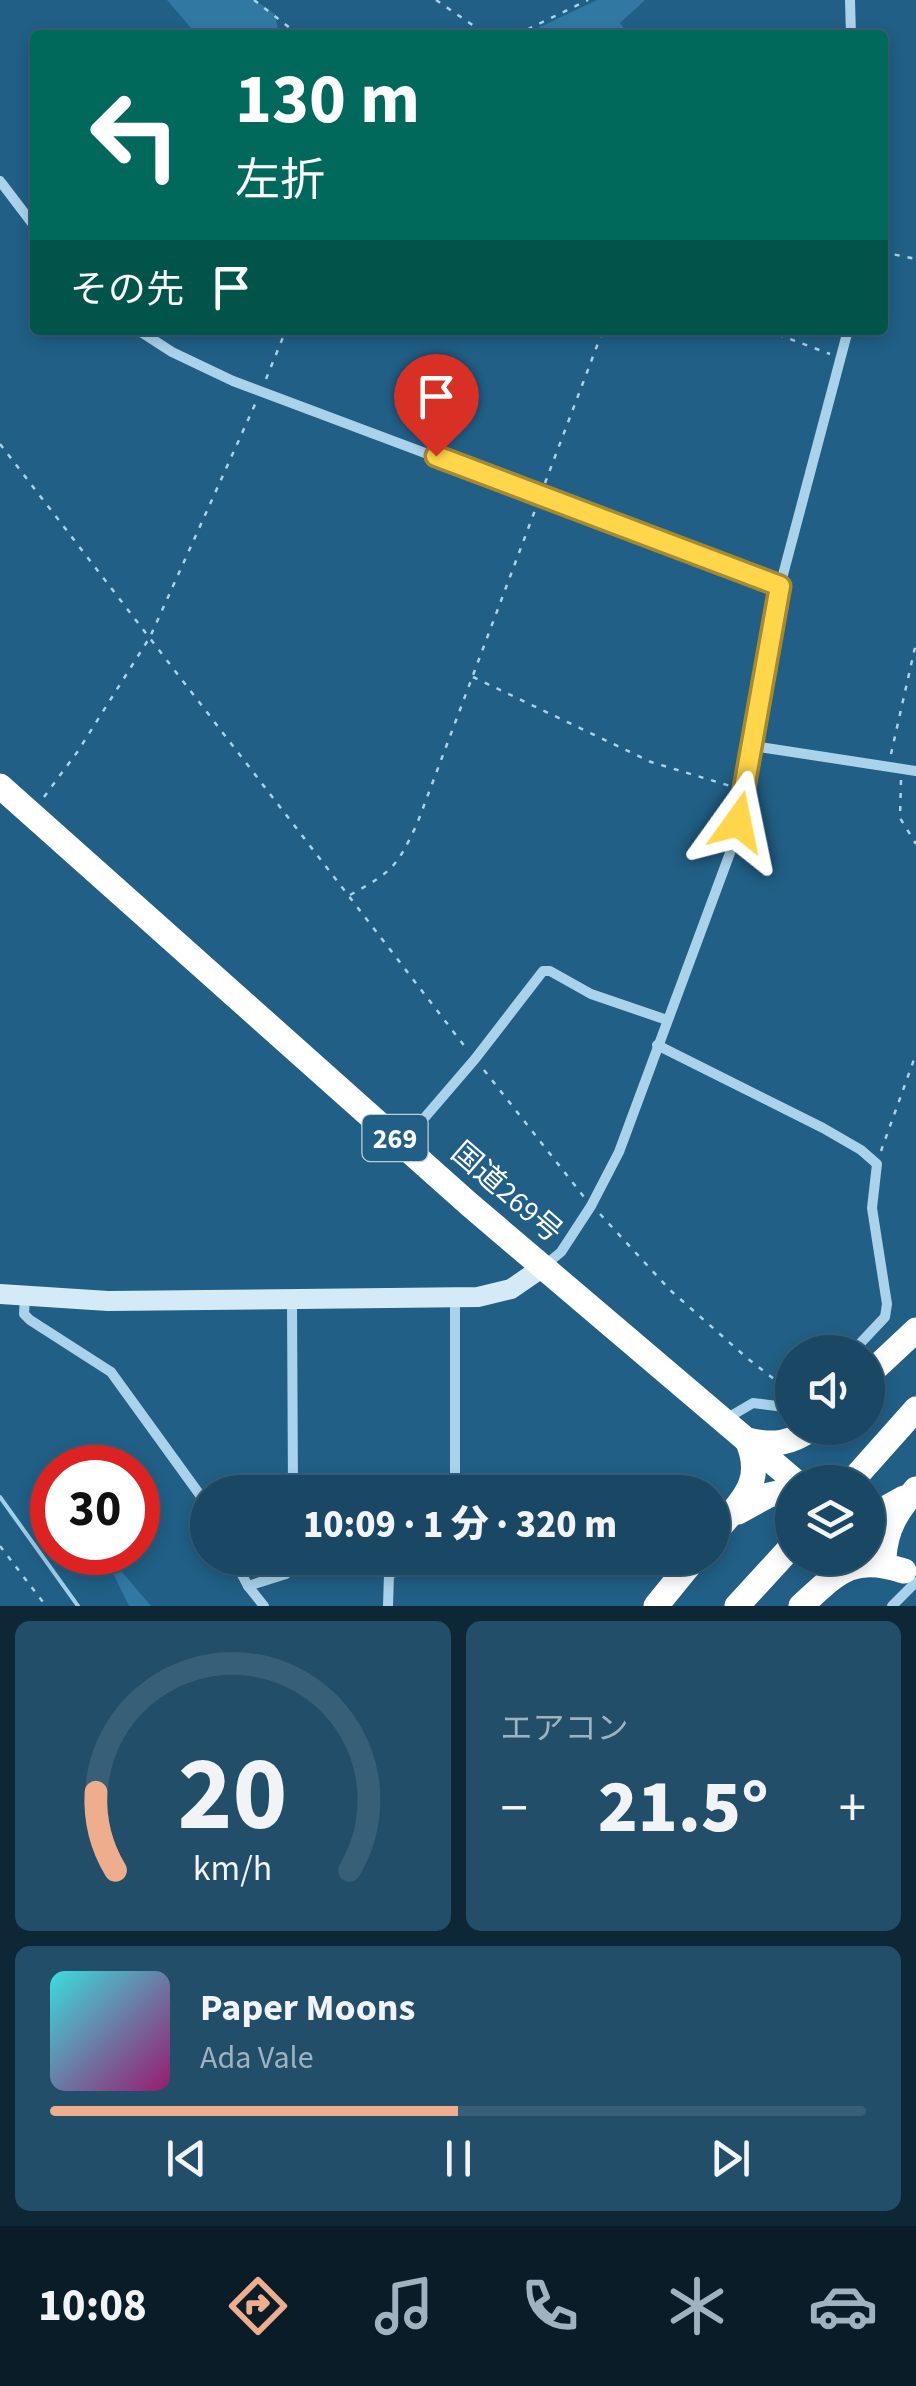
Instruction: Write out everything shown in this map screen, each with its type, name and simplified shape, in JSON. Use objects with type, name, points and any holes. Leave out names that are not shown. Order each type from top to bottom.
[{"type":"highway","name":"国道269号","points":[[1,788],[256,1010],[402,1144],[776,1465]]},
{"type":"highway","points":[[885,1359],[916,1330]]},
{"type":"highway","points":[[867,1465],[916,1410]]},
{"type":"highway","points":[[730,1514],[755,1476],[747,1440],[775,1443]]},
{"type":"highway","points":[[885,1508],[914,1490]]},
{"type":"highway","points":[[898,1567],[886,1536],[893,1517],[914,1490]]},
{"type":"highway","points":[[730,1521],[755,1501],[775,1493]]},
{"type":"highway","points":[[806,1601],[832,1578],[858,1564],[898,1567]]},
{"type":"highway","points":[[737,1606],[775,1565]]},
{"type":"highway","points":[[656,1606],[682,1575]]},
{"type":"highway","points":[[806,1601],[824,1575]]},
{"type":"street","points":[[850,0],[851,30]]},
{"type":"street","points":[[0,182],[30,221]]},
{"type":"street","points":[[146,335],[198,366],[780,586]]},
{"type":"street","points":[[0,1294],[108,1301],[455,1298],[497,1294],[523,1282],[561,1252],[592,1206],[619,1152],[730,853],[746,790],[780,586],[847,335]]},
{"type":"street","points":[[754,746],[916,771]]},
{"type":"street","points":[[402,1144],[543,971],[550,971],[591,994],[667,1020]]},
{"type":"street","points":[[657,1045],[823,1128],[877,1164],[872,1208],[887,1304],[885,1317],[868,1335]]},
{"type":"street","points":[[25,1297],[24,1314],[30,1320],[111,1372],[190,1481]]},
{"type":"street","points":[[455,1298],[455,1475]]},
{"type":"street","points":[[292,1299],[293,1475]]},
{"type":"street","points":[[723,1421],[753,1403],[775,1406]]},
{"type":"street","points":[[892,1606],[898,1567]]},
{"type":"street","points":[[242,1575],[264,1606]]},
{"type":"street","points":[[248,1586],[283,1575]]},
{"type":"street","points":[[388,1606],[389,1575]]},
{"type":"path","points":[[254,0],[293,30]]},
{"type":"path","points":[[436,0],[479,30]]},
{"type":"path","points":[[525,30],[575,2],[588,0]]},
{"type":"path","points":[[888,253],[916,259]]},
{"type":"path","points":[[31,814],[78,751],[150,637],[284,335]]},
{"type":"path","points":[[349,896],[388,874],[402,854],[601,335]]},
{"type":"path","points":[[779,335],[840,358]]},
{"type":"path","points":[[0,444],[592,1206],[670,1290],[775,1380]]},
{"type":"path","points":[[888,767],[916,644]]},
{"type":"path","points":[[472,676],[650,762],[746,790]]},
{"type":"path","points":[[902,769],[898,808],[916,844]]},
{"type":"path","points":[[877,1164],[916,1054]]},
{"type":"path","points":[[0,1546],[46,1606]]},
{"type":"path","points":[[0,1559],[5,1553]]},
{"type":"shaded area","points":[[167,0],[255,0],[275,14],[278,30],[193,30]]},
{"type":"shaded area","points":[[597,0],[645,0],[620,23],[625,30],[534,30]]},
{"type":"shaded area","points":[[114,1575],[125,1575],[151,1606],[129,1606]]},
{"type":"waterway","points":[[0,1497],[78,1606]]},
{"type":"route","points":[[436,456],[780,586],[738,822]]}]
